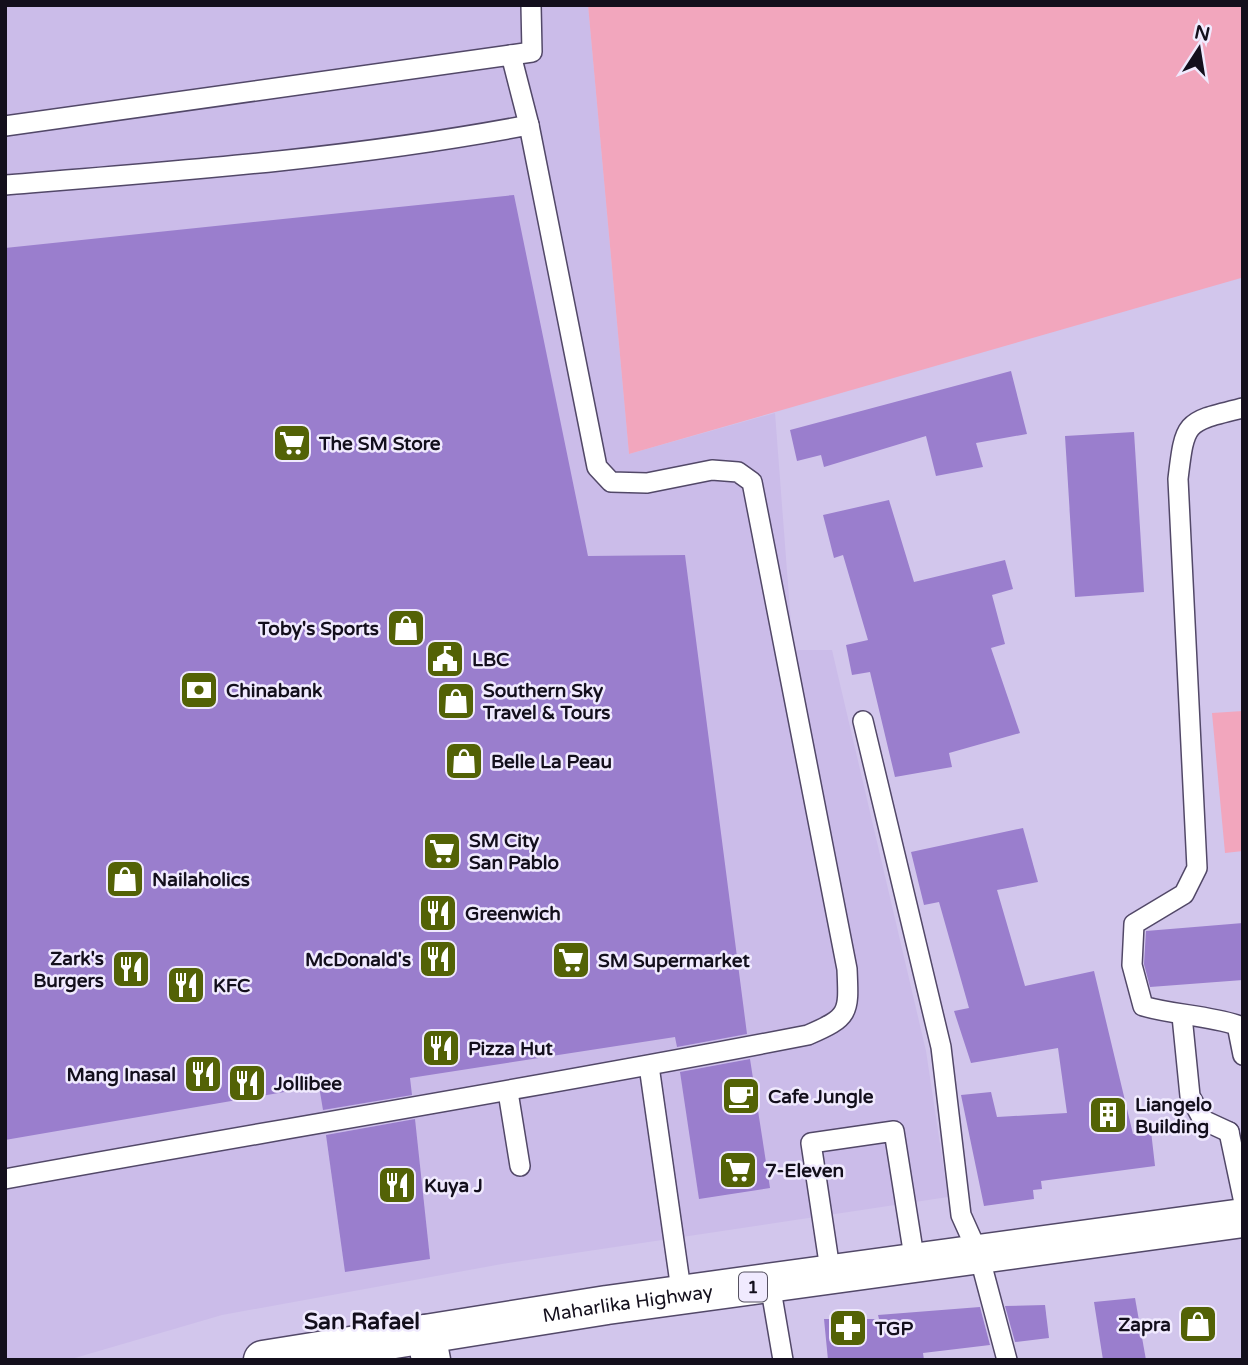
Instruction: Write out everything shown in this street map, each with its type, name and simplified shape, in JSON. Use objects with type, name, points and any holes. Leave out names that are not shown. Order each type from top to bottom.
[{"type":"main road","name":"Maharlika Highway","points":[[276,1359],[428,1347],[607,1305],[682,1297],[1243,1218]]},
{"type":"lane","points":[[5,126],[532,52],[531,5]]},
{"type":"lane","points":[[5,1179],[371,1113],[508,1092],[808,1035],[837,1022],[848,1004],[846,969],[752,482],[738,472],[712,470],[647,483],[611,482],[597,467],[529,125],[511,55]]},
{"type":"lane","points":[[5,185],[232,166],[469,138],[529,125]]},
{"type":"lane","points":[[1243,408],[1200,418],[1184,436],[1178,479],[1198,868],[1184,894],[1134,924],[1132,965],[1143,1006],[1182,1016],[1212,1017],[1237,1025],[1243,1055]]},
{"type":"lane","points":[[863,721],[942,1047],[961,1215],[979,1255],[1007,1360]]},
{"type":"lane","points":[[1182,1016],[1190,1096],[1203,1120],[1236,1127],[1243,1198]]},
{"type":"lane","points":[[649,1066],[682,1297]]},
{"type":"lane","points":[[508,1092],[520,1166]]},
{"type":"lane","points":[[831,1276],[811,1143],[894,1131],[915,1263]]},
{"type":"lane","points":[[770,1284],[783,1360]]},
{"type":"shaded area","name":"SM City San Pablo","points":[[5,5],[588,5],[629,454],[775,413],[793,650],[832,650],[926,1051],[948,1197],[502,1264],[222,1315],[68,1360],[5,1360]]},
{"type":"shaded area","points":[[588,5],[1241,5],[1241,278],[629,454]]},
{"type":"shaded area","points":[[1243,711],[1243,851],[1225,853],[1212,713]]},
{"type":"building","points":[[514,195],[588,556],[685,555],[747,1034],[677,1047],[675,1037],[410,1078],[412,1095],[323,1110],[319,1086],[5,1140],[5,248]]},
{"type":"building","points":[[1011,371],[1027,434],[976,443],[983,467],[936,476],[926,436],[824,467],[821,455],[797,461],[790,430]]},
{"type":"building","points":[[1134,432],[1144,592],[1075,597],[1065,436]]},
{"type":"building","points":[[889,500],[914,582],[1005,560],[1013,589],[992,595],[1005,644],[991,648],[1020,733],[949,753],[952,767],[895,777],[870,672],[852,675],[846,645],[868,640],[843,555],[834,558],[823,515]]},
{"type":"building","points":[[1023,828],[1038,882],[997,890],[1025,986],[1094,971],[1133,1134],[1151,1131],[1155,1166],[1041,1181],[1042,1189],[1033,1190],[1034,1199],[984,1206],[961,1095],[991,1092],[997,1117],[1067,1113],[1058,1048],[971,1063],[954,1011],[969,1008],[939,902],[924,905],[911,852]]},
{"type":"building","points":[[1243,923],[1243,980],[1150,987],[1144,964],[1146,931]]},
{"type":"building","points":[[750,1059],[770,1188],[699,1199],[680,1072]]},
{"type":"building","points":[[415,1119],[430,1259],[345,1272],[326,1135]]},
{"type":"building","points":[[1135,1298],[1146,1360],[1103,1360],[1094,1302]]},
{"type":"building","points":[[1045,1305],[1049,1338],[1015,1342],[1005,1306]]},
{"type":"building","points":[[980,1307],[990,1345],[923,1353],[924,1360],[828,1360],[824,1319],[879,1319],[878,1315]]},
{"type":"place","name":"The SM Store","points":[[292,443]]},
{"type":"place","name":"Toby's Sports","points":[[406,628]]},
{"type":"place","name":"LBC","points":[[445,659]]},
{"type":"place","name":"Chinabank","points":[[199,690]]},
{"type":"place","name":"Southern Sky Travel & Tours","points":[[456,701]]},
{"type":"place","name":"Belle La Peau","points":[[464,761]]},
{"type":"place","name":"SM City San Pablo","points":[[442,851]]},
{"type":"place","name":"Nailaholics","points":[[125,879]]},
{"type":"place","name":"Greenwich","points":[[438,913]]},
{"type":"place","name":"McDonald's","points":[[438,959]]},
{"type":"place","name":"SM Supermarket","points":[[571,960]]},
{"type":"place","name":"Zark's Burgers","points":[[131,969]]},
{"type":"place","name":"KFC","points":[[186,985]]},
{"type":"place","name":"Pizza Hut","points":[[441,1048]]},
{"type":"place","name":"Mang Inasal","points":[[203,1074]]},
{"type":"place","name":"Jollibee","points":[[247,1083]]},
{"type":"place","name":"Cafe Jungle","points":[[741,1096]]},
{"type":"place","name":"Liangelo Building","points":[[1108,1115]]},
{"type":"place","name":"7-Eleven","points":[[738,1170]]},
{"type":"place","name":"Kuya J","points":[[397,1185]]},
{"type":"place","name":"Zapra","points":[[1198,1324]]},
{"type":"place","name":"TGP","points":[[848,1328]]},
{"type":"district","name":"San Rafael","points":[[362,1321]]}]
